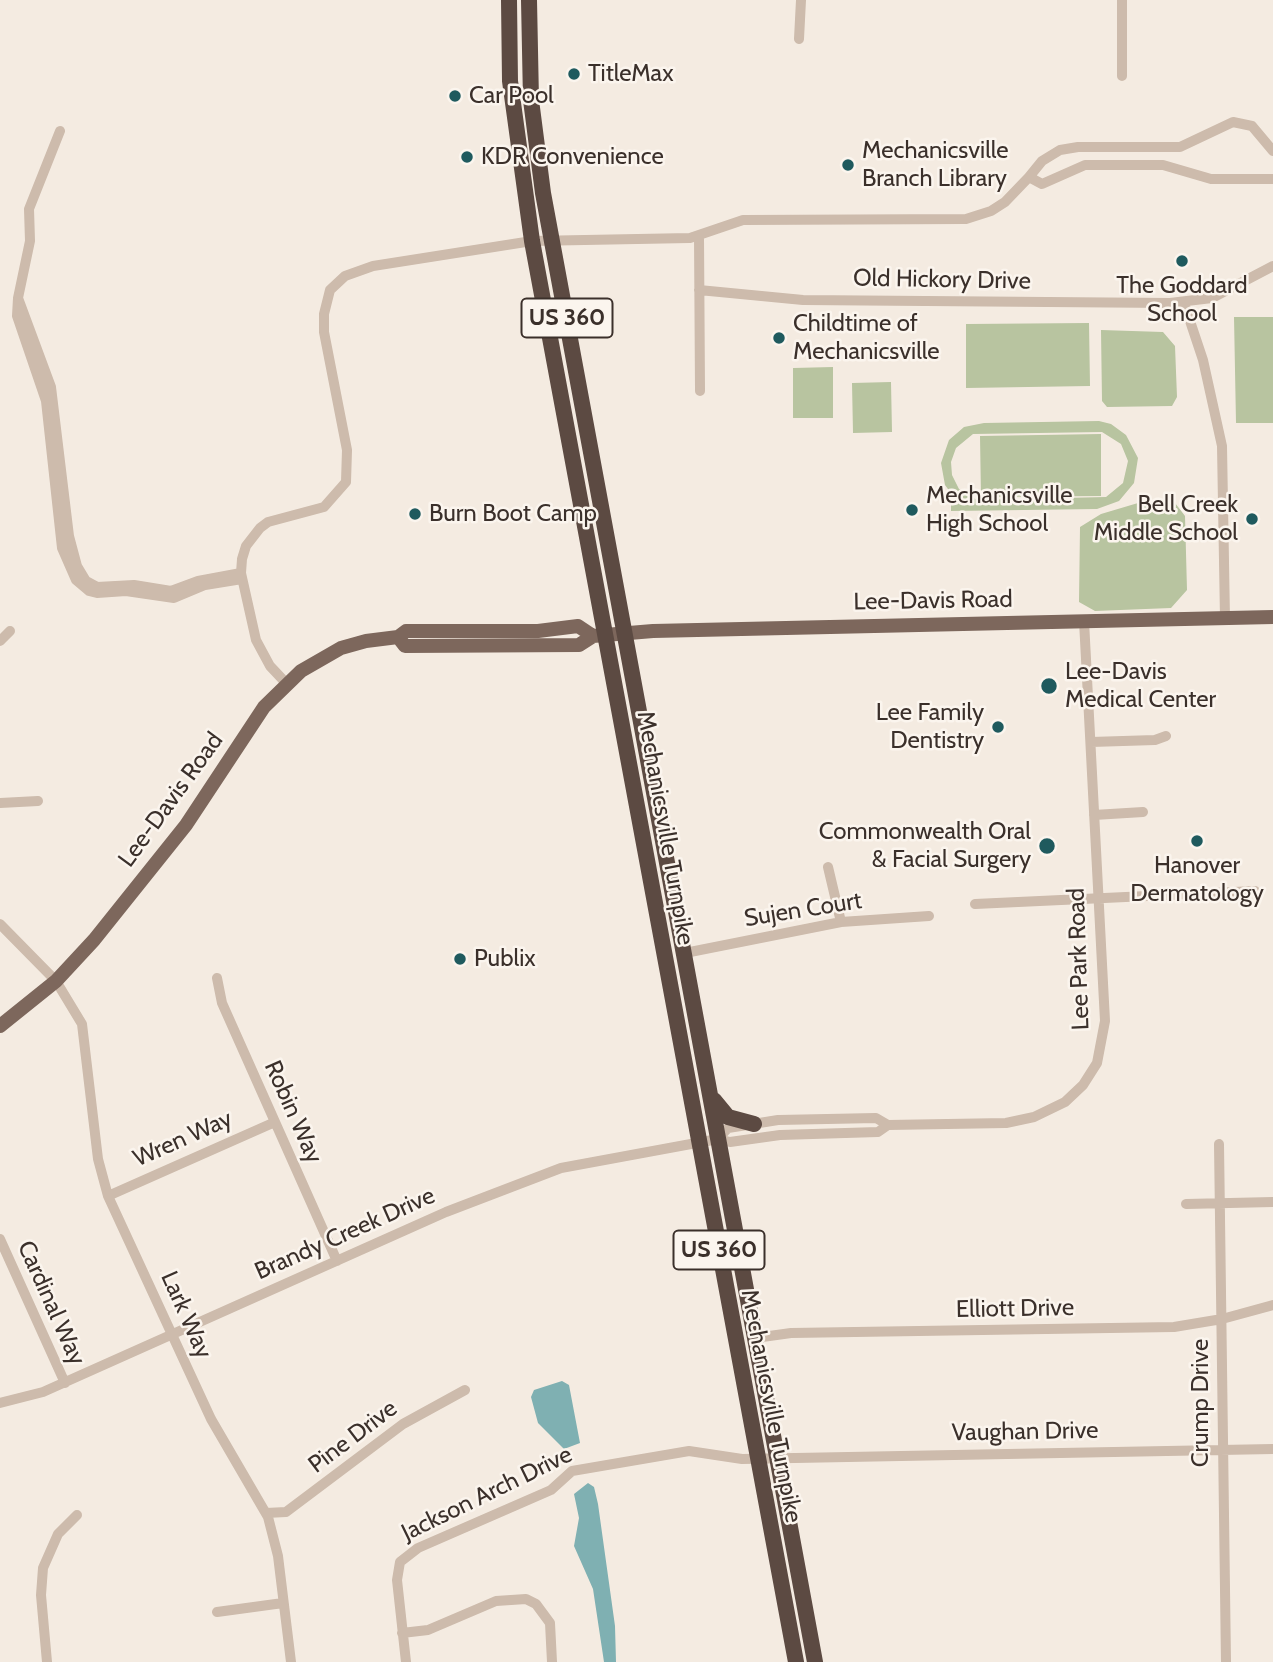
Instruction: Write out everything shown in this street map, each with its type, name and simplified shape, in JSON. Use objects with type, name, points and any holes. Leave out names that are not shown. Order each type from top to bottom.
[{"type":"highway","name":"Mechanicsville Turnpike","points":[[509,0],[510,81],[532,241],[601,636],[796,1662]]},
{"type":"highway","name":"Mechanicsville Turnpike","points":[[529,0],[531,100],[552,239],[815,1662]]},
{"type":"highway","points":[[709,1089],[718,1107],[727,1117],[754,1124]]},
{"type":"main road","name":"Lee-Davis Road","points":[[398,637],[405,646],[579,645],[601,636],[625,633],[779,626],[1273,617]]},
{"type":"main road","name":"Lee-Davis Road","points":[[0,1026],[57,981],[94,940],[178,836],[250,727],[286,683],[310,665],[341,649],[366,641],[398,637],[406,631],[578,626],[601,636]]},
{"type":"main road","points":[[461,646],[467,639],[507,630]]},
{"type":"street","points":[[799,39],[801,0]]},
{"type":"street","points":[[1122,0],[1122,76]]},
{"type":"street","points":[[286,683],[270,666],[256,640],[241,576],[246,547],[260,528],[268,522],[324,507],[346,482],[349,470],[347,450],[324,332],[324,314],[330,290],[345,276],[373,266],[532,241],[699,236],[743,220],[966,219],[998,206],[1042,161],[1060,150],[1078,147],[1180,147],[1233,122],[1252,126],[1273,151]]},
{"type":"street","points":[[60,131],[29,209],[30,241],[17,316],[46,401],[62,548],[76,580],[89,591],[97,593],[134,592],[174,598],[205,585],[241,576]]},
{"type":"street","points":[[1029,177],[1042,184],[1085,164],[1163,165],[1211,179],[1273,179]]},
{"type":"street","points":[[699,236],[700,391]]},
{"type":"street","points":[[666,238],[692,248],[699,261]]},
{"type":"street","name":"Old Hickory Drive","points":[[699,290],[803,300],[1184,303],[1212,298],[1273,266]]},
{"type":"street","points":[[1184,303],[1203,360],[1222,446],[1225,619]]},
{"type":"street","name":"Lee Park Road","points":[[888,1125],[878,1132],[780,1135],[730,1142],[718,1139],[728,1128],[812,1118],[876,1118],[888,1125],[1020,1121],[1050,1110],[1083,1085],[1097,1063],[1105,1034],[1084,621]]},
{"type":"street","points":[[0,641],[10,631]]},
{"type":"street","points":[[1091,742],[1155,740],[1166,736]]},
{"type":"street","points":[[0,803],[38,801]]},
{"type":"street","points":[[1094,815],[1143,812]]},
{"type":"street","points":[[828,867],[841,922]]},
{"type":"street","points":[[975,904],[1255,891]]},
{"type":"street","name":"Sujen Court","points":[[685,953],[841,922],[904,920],[929,916]]},
{"type":"street","name":"Lark Way","points":[[0,925],[57,981],[76,1011],[85,1038],[98,1159],[108,1195],[211,1419],[266,1513],[276,1542],[291,1662]]},
{"type":"street","name":"Robin Way","points":[[217,978],[222,1003],[337,1261]]},
{"type":"street","name":"Wren Way","points":[[108,1195],[275,1122]]},
{"type":"street","name":"Brandy Creek Drive","points":[[0,1403],[26,1398],[65,1383],[534,1176],[561,1168],[718,1139]]},
{"type":"street","name":"Crump Drive","points":[[1219,1144],[1226,1662]]},
{"type":"street","points":[[1186,1204],[1273,1202]]},
{"type":"street","name":"Cardinal Way","points":[[0,1239],[65,1383]]},
{"type":"street","name":"Elliott Drive","points":[[755,1338],[791,1333],[1136,1329],[1222,1320],[1273,1305]]},
{"type":"street","name":"Pine Drive","points":[[266,1513],[286,1512],[403,1424],[465,1390]]},
{"type":"street","name":"Vaughan Drive","points":[[777,1457],[1273,1449]]},
{"type":"street","name":"Jackson Arch Drive","points":[[406,1662],[398,1569],[408,1553],[551,1490],[572,1471],[689,1451],[730,1458],[777,1457]]},
{"type":"street","points":[[47,1662],[41,1595],[43,1568],[58,1534],[77,1515]]},
{"type":"street","points":[[402,1633],[428,1630],[505,1598],[526,1599],[536,1604],[550,1623],[552,1662]]},
{"type":"street","points":[[217,1612],[283,1603]]},
{"type":"green space","points":[[1234,317],[1273,317],[1273,423],[1236,423]]},
{"type":"green space","points":[[1089,323],[1090,386],[966,388],[966,324]]},
{"type":"green space","points":[[1101,330],[1163,332],[1175,346],[1177,397],[1172,406],[1107,407],[1102,401]]},
{"type":"green space","points":[[833,367],[833,418],[793,418],[793,368]]},
{"type":"green space","points":[[891,382],[892,432],[853,433],[852,383]]},
{"type":"green space","points":[[1099,421],[1111,424],[1126,435],[1138,458],[1134,483],[1119,501],[1097,509],[951,511],[951,501],[956,500],[945,485],[941,463],[949,440],[964,427],[984,423]],"holes":[[[1102,432],[1121,444],[1128,461],[1123,483],[1106,497],[977,500],[959,489],[952,475],[951,462],[956,448],[973,434]]]},
{"type":"green space","points":[[1101,434],[1101,496],[981,497],[980,436]]},
{"type":"green space","points":[[1172,499],[1185,516],[1187,590],[1171,608],[1095,611],[1079,602],[1080,527],[1101,514],[1138,503]]},
{"type":"water","points":[[562,1381],[569,1385],[580,1443],[564,1449],[538,1423],[531,1397],[534,1390]]},
{"type":"water","points":[[588,1483],[594,1487],[598,1504],[615,1626],[616,1662],[604,1662],[593,1589],[574,1546],[579,1518],[574,1494]]},
{"type":"place","name":"TitleMax","points":[[574,74]]},
{"type":"place","name":"Car Pool","points":[[455,96]]},
{"type":"place","name":"KDR Convenience","points":[[467,157]]},
{"type":"place","name":"Mechanicsville Branch Library","points":[[848,165]]},
{"type":"place","name":"The Goddard School","points":[[1182,261]]},
{"type":"place","name":"Childtime of Mechanicsville","points":[[779,338]]},
{"type":"place","name":"Mechanicsville High School","points":[[912,510]]},
{"type":"place","name":"Burn Boot Camp","points":[[415,514]]},
{"type":"place","name":"Bell Creek Middle School","points":[[1252,519]]},
{"type":"place","name":"Lee-Davis Medical Center","points":[[1049,686]]},
{"type":"place","name":"Lee Family Dentistry","points":[[998,727]]},
{"type":"place","name":"Hanover Dermatology","points":[[1197,841]]},
{"type":"place","name":"Commonwealth Oral & Facial Surgery","points":[[1047,846]]},
{"type":"place","name":"Publix","points":[[460,959]]}]
